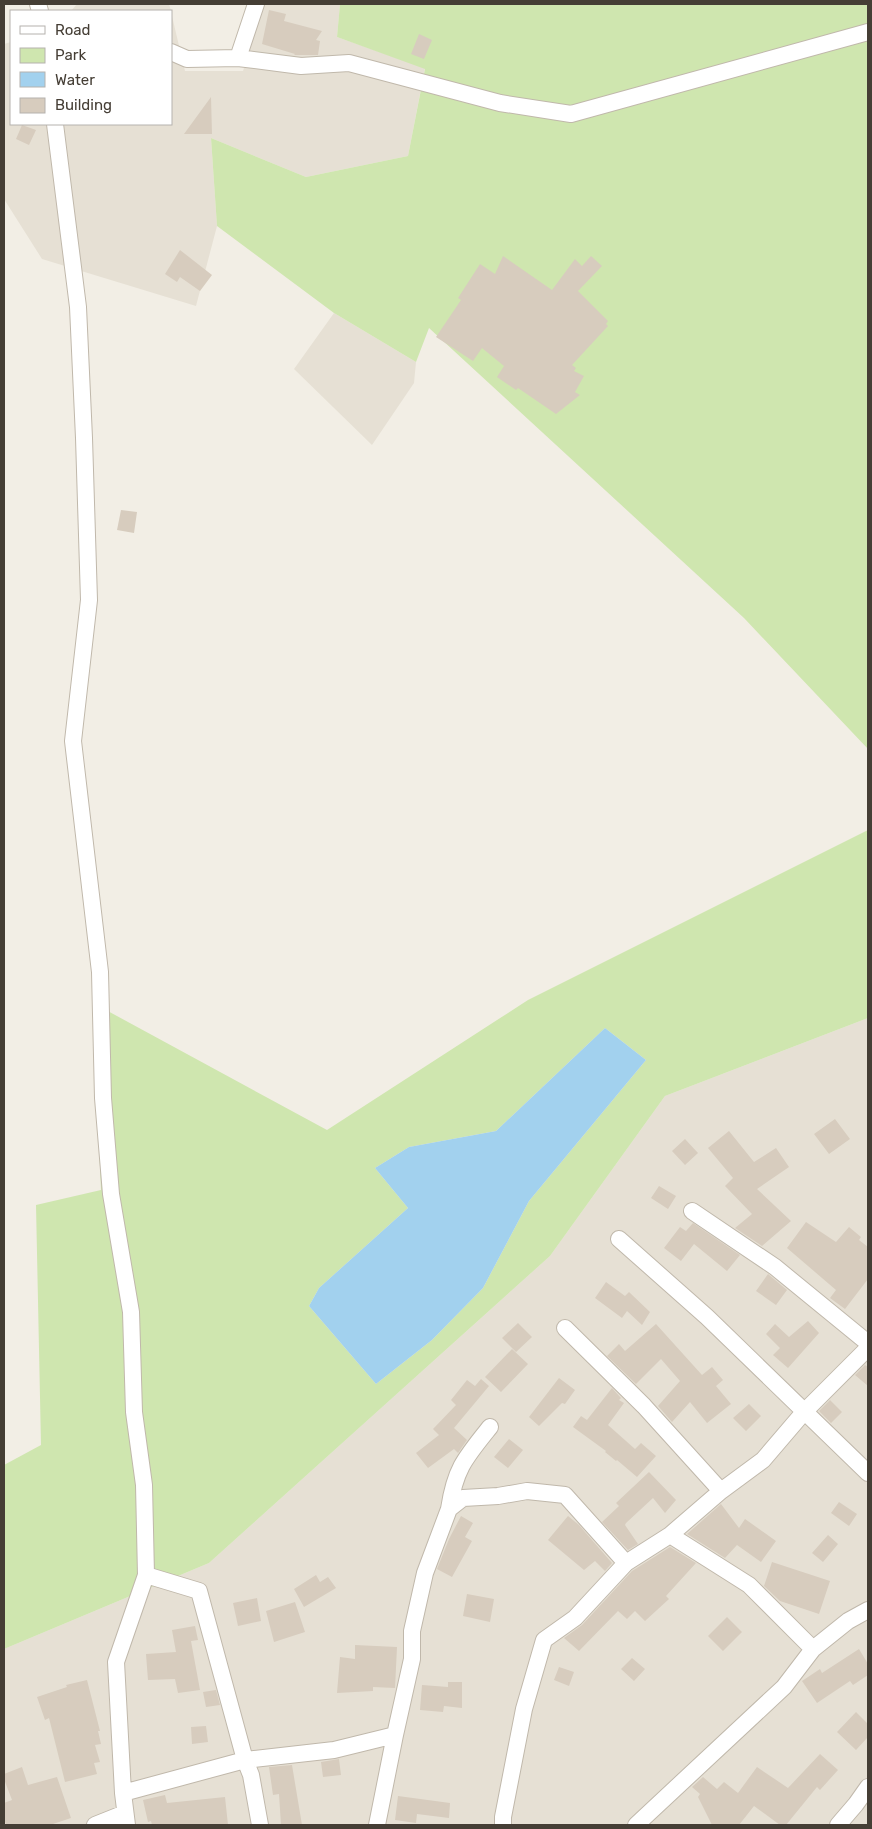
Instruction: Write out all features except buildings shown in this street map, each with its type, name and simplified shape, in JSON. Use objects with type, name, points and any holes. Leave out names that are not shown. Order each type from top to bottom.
[{"type":"street","points":[[238,58],[256,4]]},
{"type":"street","points":[[172,52],[187,59],[238,58],[300,66],[350,63],[500,103],[571,114],[868,32]]},
{"type":"street","points":[[55,125],[78,307],[89,600],[73,741],[100,972],[104,1098],[111,1194],[131,1312],[134,1412],[144,1484],[146,1575],[116,1662],[126,1819],[95,1825]]},
{"type":"street","points":[[692,1211],[776,1268],[868,1343]]},
{"type":"street","points":[[620,1239],[707,1317],[868,1473]]},
{"type":"street","points":[[565,1328],[644,1406],[721,1491]]},
{"type":"street","points":[[503,1825],[524,1709],[544,1640],[576,1618],[626,1563],[670,1535],[721,1491],[763,1460],[804,1412],[868,1348]]},
{"type":"street","points":[[377,1825],[412,1659],[412,1631],[425,1573],[449,1509],[453,1484],[464,1459],[490,1427]]},
{"type":"street","points":[[449,1509],[463,1498],[498,1496],[527,1491],[565,1495],[626,1563]]},
{"type":"street","points":[[670,1535],[749,1585],[813,1649]]},
{"type":"street","points":[[146,1575],[199,1591],[245,1760],[251,1775],[260,1825]]},
{"type":"street","points":[[636,1825],[784,1687],[813,1649],[848,1621],[868,1610]]},
{"type":"street","points":[[123,1793],[245,1760],[334,1750],[395,1735]]},
{"type":"street","points":[[838,1825],[868,1786]]},
{"type":"shaded area","points":[[77,4],[169,4],[171,10],[72,10]]},
{"type":"shaded area","points":[[264,4],[340,4],[337,37],[425,68],[408,156],[306,177],[211,138],[217,226],[196,306],[42,259],[4,199],[4,44],[10,42],[10,125],[172,125],[172,16],[185,71],[243,71]]},
{"type":"shaded area","points":[[334,313],[416,362],[414,383],[372,445],[294,369]]},
{"type":"shaded area","points":[[868,1018],[868,1825],[4,1825],[4,1649],[209,1563],[550,1256],[665,1096]]},
{"type":"green space","points":[[340,4],[868,4],[868,749],[744,618],[429,328],[416,362],[334,313],[217,226],[211,138],[306,177],[408,156],[425,69],[337,37]]},
{"type":"green space","points":[[868,830],[868,1018],[665,1096],[550,1256],[209,1563],[4,1649],[4,1465],[41,1445],[36,1205],[101,1190],[93,1003],[327,1130],[528,1000]],"holes":[[[605,1028],[646,1060],[529,1201],[483,1288],[432,1340],[376,1384],[309,1306],[319,1288],[408,1208],[375,1168],[409,1147],[496,1131]]]},
{"type":"water","points":[[605,1028],[646,1060],[529,1201],[483,1288],[432,1340],[376,1384],[309,1306],[319,1288],[408,1208],[375,1168],[409,1147],[496,1131]]}]
